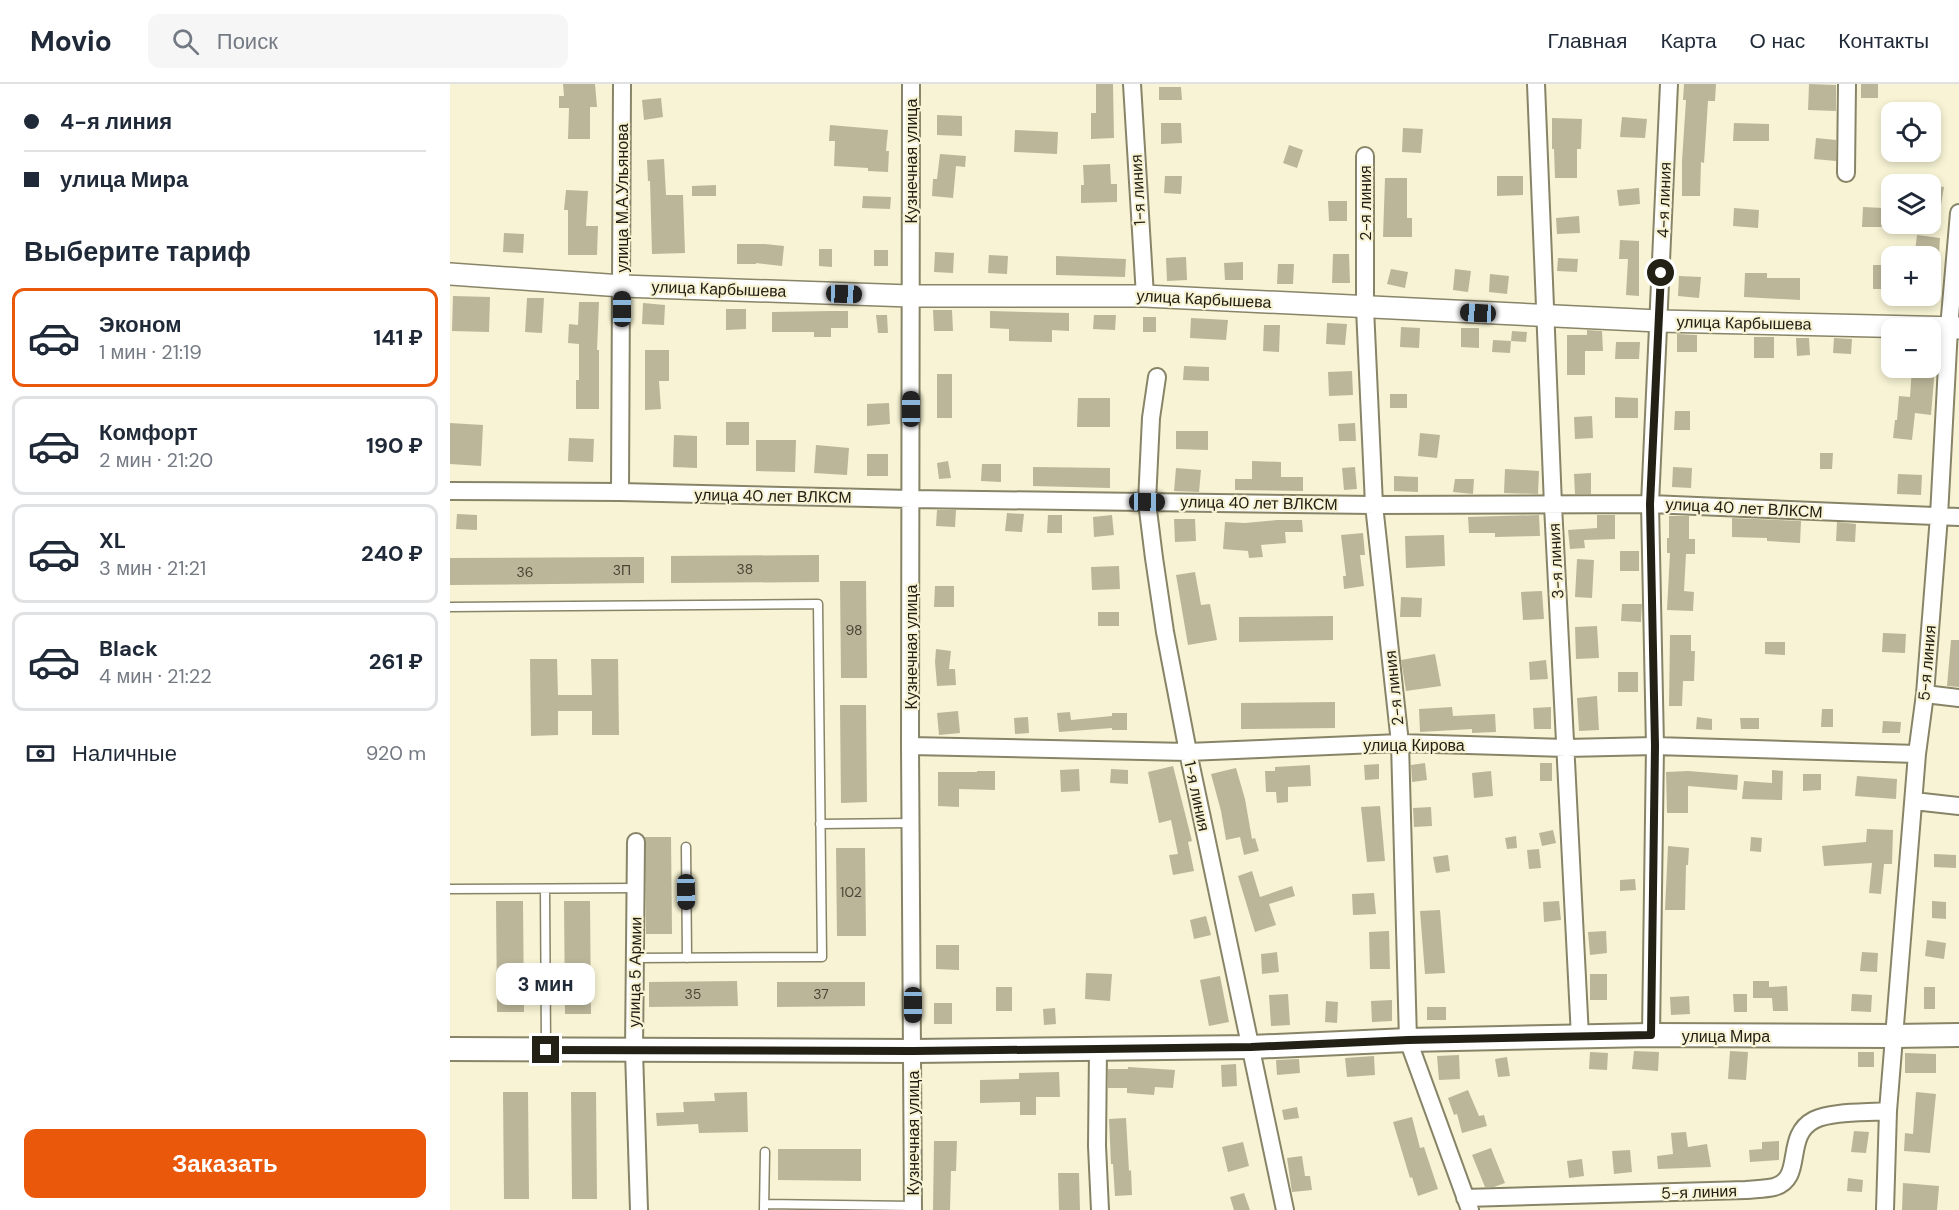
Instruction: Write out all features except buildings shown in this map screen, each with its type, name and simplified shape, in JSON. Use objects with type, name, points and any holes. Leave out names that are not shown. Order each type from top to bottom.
[{"type":"main road","name":"улица Мира","points":[[450,1049],[913,1051],[1251,1047],[1408,1040],[1651,1035],[1959,1035]]},
{"type":"street","name":"улица М.А.Ульянова","points":[[620,492],[622,84]]},
{"type":"street","name":"Кузнечная улица","points":[[911,84],[910,746],[913,1208]]},
{"type":"street","name":"1-я линия","points":[[1132,84],[1145,296]]},
{"type":"street","name":"3-я линия","points":[[1536,84],[1553,505],[1580,1037]]},
{"type":"street","name":"4-я линия","points":[[1651,1035],[1655,746],[1650,504],[1669,84]]},
{"type":"street","points":[[1846,173],[1847,84]]},
{"type":"street","name":"2-я линия","points":[[1365,156],[1365,308],[1374,505],[1400,743],[1408,1040],[1468,1204]]},
{"type":"street","name":"5-я линия","points":[[1885,1210],[1888,1112],[1917,754],[1925,694],[1954,328],[1959,213]]},
{"type":"street","name":"улица Карбышева","points":[[450,274],[622,286],[910,296],[1145,296],[1659,321],[1954,328]]},
{"type":"street","name":"1-я линия","points":[[1157,377],[1151,418],[1147,502],[1166,632],[1188,752],[1285,1210]]},
{"type":"street","name":"улица 40 лет ВЛКСМ","points":[[450,491],[1374,505],[1650,504],[1959,517]]},
{"type":"street","points":[[1925,694],[1959,698]]},
{"type":"street","name":"улица Кирова","points":[[910,746],[1188,752],[1400,743],[1566,748],[1655,746],[1917,754]]},
{"type":"street","points":[[1914,801],[1959,806]]},
{"type":"street","name":"улица 5 Армии","points":[[636,842],[634,1051],[639,1210]]},
{"type":"street","points":[[1098,1049],[1097,1146],[1100,1210]]},
{"type":"street","name":"5-я линия","points":[[1468,1204],[1776,1187],[1788,1180],[1796,1142],[1807,1125],[1817,1118],[1888,1112]]},
{"type":"lane","points":[[450,607],[818,604],[822,957],[635,958]]},
{"type":"lane","points":[[820,824],[911,823]]},
{"type":"lane","points":[[686,847],[687,958]]},
{"type":"lane","points":[[450,890],[636,888]]},
{"type":"lane","points":[[544,889],[546,1050]]},
{"type":"lane","points":[[765,1152],[764,1207],[913,1208]]},
{"type":"route","points":[[546,1050],[913,1051],[1251,1047],[1408,1040],[1651,1035],[1655,746],[1650,504],[1661,273]]}]
